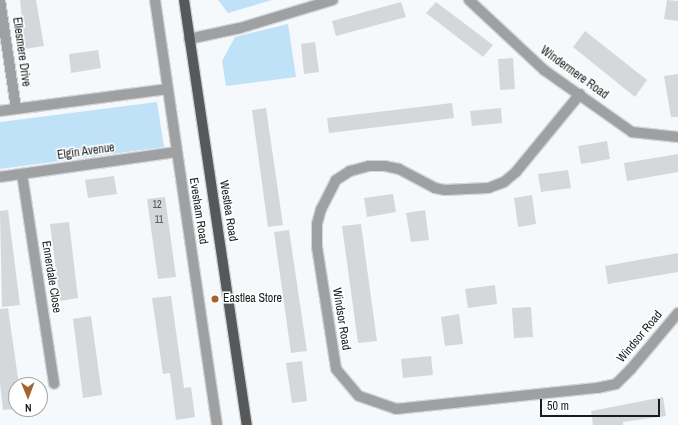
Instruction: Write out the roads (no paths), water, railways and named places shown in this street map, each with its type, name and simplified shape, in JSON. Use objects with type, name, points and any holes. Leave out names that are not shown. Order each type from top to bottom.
[{"type":"main road","name":"Westlea Road","points":[[184,0],[247,425]]},
{"type":"street","name":"Ellesmere Drive","points":[[0,0],[16,109]]},
{"type":"street","name":"Evesham Road","points":[[155,0],[217,425]]},
{"type":"street","points":[[189,40],[240,28],[333,0]]},
{"type":"street","name":"Windermere Road","points":[[469,0],[544,70],[632,132],[678,136]]},
{"type":"street","points":[[0,111],[167,89]]},
{"type":"street","name":"Windsor Road","points":[[580,94],[516,172],[504,182],[493,186],[445,190],[435,188],[399,169],[385,166],[369,166],[350,171],[336,180],[321,209],[317,224],[317,247],[336,369],[359,396],[396,409],[597,388],[616,384],[678,313]]},
{"type":"street","name":"Elgin Avenue","points":[[0,177],[176,152]]},
{"type":"street","name":"Ennerdale Close","points":[[22,174],[54,384]]},
{"type":"place","name":"Eastlea Store","points":[[215,299]]}]
